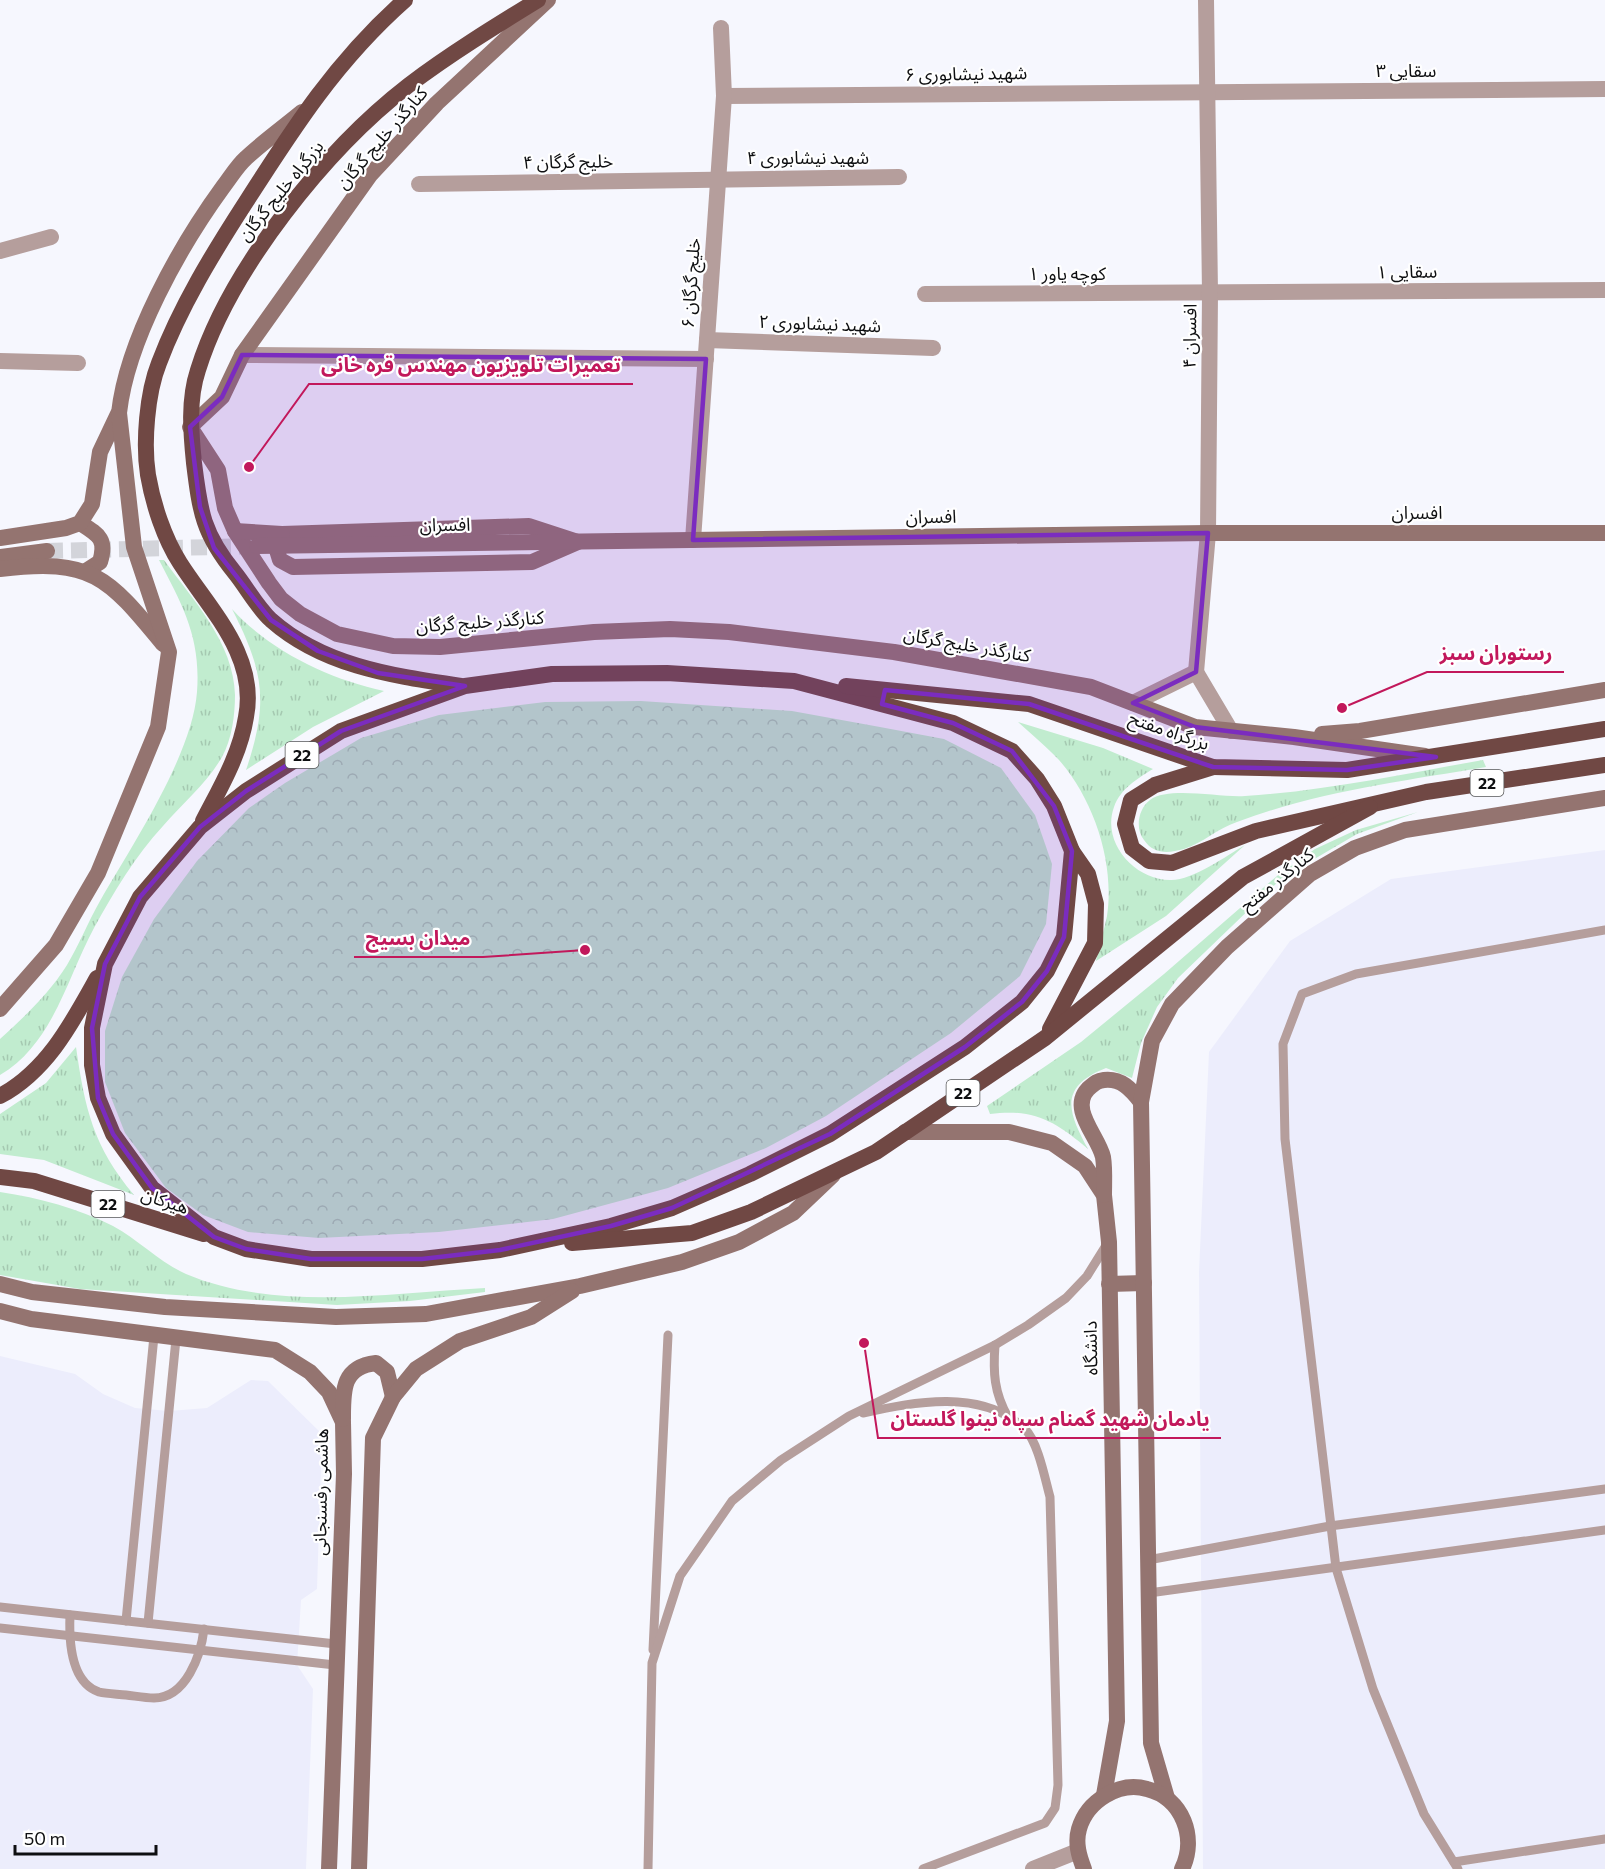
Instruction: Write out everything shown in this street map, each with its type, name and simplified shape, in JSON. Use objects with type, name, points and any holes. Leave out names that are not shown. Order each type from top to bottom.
[{"type":"highway","name":"بزرگراه خلیج گرگان","points":[[200,827],[235,758],[247,716],[248,681],[235,644],[178,561],[160,519],[148,474],[147,422],[158,365],[187,302],[230,226],[303,112],[373,28],[405,0]]},
{"type":"highway","name":"بزرگراه خلیج گرگان","points":[[465,686],[378,673],[318,651],[271,620],[214,548],[200,507],[190,428],[197,372],[219,315],[260,244],[340,149],[408,86],[480,36],[538,0]]},
{"type":"highway","name":"22","points":[[0,1096],[29,1077],[64,1036],[140,897],[200,827],[246,791],[341,731],[465,686],[552,674],[667,673],[794,681],[953,723],[1012,751],[1037,779],[1054,806],[1072,851],[1064,937],[1047,971],[1022,1002],[965,1047],[830,1134],[672,1208],[611,1226],[500,1250]]},
{"type":"highway","name":"بزرگراه مفتح","points":[[794,681],[1029,704],[1213,767],[1347,770],[1605,729]]},
{"type":"highway","name":"22","points":[[105,964],[92,1028],[92,1065],[98,1098],[113,1134],[152,1188],[214,1237],[246,1249],[311,1259],[422,1259],[692,1233],[752,1212],[876,1152],[1045,1038],[1243,877],[1370,807],[1426,792],[1605,765]]},
{"type":"highway","points":[[1213,767],[1155,785],[1131,800],[1125,824],[1132,848],[1149,861],[1172,863],[1256,831],[1370,807]]},
{"type":"highway","points":[[1045,1038],[1095,943],[1096,904],[1088,873],[1072,851]]},
{"type":"highway","name":"هیرکان","points":[[0,1177],[34,1180],[214,1237]]},
{"type":"main road","name":"کنارگذر خلیج گرگان","points":[[548,0],[437,103],[370,175],[242,355],[222,397],[190,428],[218,470],[225,508],[235,531],[268,583],[281,598],[300,614],[337,634],[393,646],[440,647],[605,632],[670,629],[729,632],[894,652],[975,665],[1091,687],[1195,727],[1294,737]]},
{"type":"main road","points":[[0,1009],[11,1000],[56,945],[99,873],[158,727],[170,652],[134,547],[119,413],[121,394],[131,362],[160,291],[205,212],[244,159],[303,112]]},
{"type":"main road","points":[[0,538],[66,528],[80,523],[92,504],[100,452],[119,413]]},
{"type":"main road","points":[[80,523],[99,535],[104,548],[100,562],[86,571]]},
{"type":"main road","points":[[235,531],[279,541]]},
{"type":"main road","name":"افسران","points":[[257,546],[279,541],[578,542],[1208,533],[1605,533]]},
{"type":"main road","points":[[0,557],[47,551]]},
{"type":"main road","points":[[0,569],[38,565],[86,571],[107,582],[129,603],[170,652]]},
{"type":"main road","points":[[1294,737],[1360,731],[1605,690]]},
{"type":"main road","points":[[1294,737],[1436,757]]},
{"type":"main road","name":"کنارگذر مفتح","points":[[1141,1102],[1152,1041],[1172,1004],[1227,947],[1311,874],[1355,848],[1405,830],[1605,798]]},
{"type":"main road","points":[[1104,1195],[1103,1157],[1096,1137],[1081,1111],[1083,1094],[1097,1081],[1114,1079],[1130,1088],[1141,1102],[1151,1743],[1167,1798]]},
{"type":"main road","name":"دانشگاه","points":[[905,1132],[1009,1132],[1052,1143],[1085,1166],[1104,1195],[1109,1242],[1117,1721],[1104,1795]]},
{"type":"main road","points":[[0,1284],[32,1292],[165,1307],[336,1317],[426,1314],[580,1286],[682,1262],[738,1242],[793,1213],[834,1174]]},
{"type":"main road","points":[[1109,1284],[1144,1283]]},
{"type":"main road","points":[[359,1869],[373,1438],[393,1397],[416,1369],[460,1341],[531,1317],[580,1286]]},
{"type":"main road","name":"هاشمی رفسنجانی","points":[[0,1311],[31,1319],[275,1350],[310,1372],[329,1392],[343,1422],[344,1473],[329,1869]]},
{"type":"main road","points":[[343,1422],[343,1397],[349,1374],[361,1365],[376,1363],[387,1372],[393,1397]]},
{"type":"main road","points":[[1084,1869],[1078,1851],[1079,1829],[1088,1810],[1104,1795],[1125,1788],[1147,1788],[1167,1798],[1182,1814],[1189,1834],[1188,1857],[1182,1869]]},
{"type":"street","name":"افسران ۴","points":[[1196,672],[1208,533],[1210,293],[1206,0]]},
{"type":"street","name":"خلیج گرگان ۶","points":[[693,540],[724,96],[721,28]]},
{"type":"street","name":"سقایی ۳","points":[[1208,91],[1605,89]]},
{"type":"street","name":"شهید نیشابوری ۶","points":[[724,96],[1208,91]]},
{"type":"street","name":"شهید نیشابوری ۴","points":[[718,178],[899,177]]},
{"type":"street","name":"خلیج گرگان ۴","points":[[419,184],[718,178]]},
{"type":"street","points":[[0,251],[51,237]]},
{"type":"street","name":"سقایی ۱","points":[[1210,293],[1605,290]]},
{"type":"street","name":"کوچه یاور ۱","points":[[925,294],[1210,293]]},
{"type":"street","name":"شهید نیشابوری ۲","points":[[707,340],[933,348]]},
{"type":"street","points":[[242,355],[706,359]]},
{"type":"street","points":[[0,361],[78,363]]},
{"type":"street","points":[[1133,703],[1196,672],[1231,731]]},
{"type":"street","points":[[1034,1869],[1078,1851]]},
{"type":"lane","points":[[1605,930],[1356,974],[1302,994],[1284,1044],[1285,1139],[1330,1526],[1336,1568],[1373,1689],[1424,1814],[1456,1865],[1605,1839]]},
{"type":"lane","points":[[652,1663],[680,1576],[732,1501],[781,1460],[849,1416],[995,1345],[1066,1298],[1087,1275],[1109,1242]]},
{"type":"lane","points":[[648,1869],[652,1663],[668,1335]]},
{"type":"lane","points":[[126,1621],[154,1336]]},
{"type":"lane","points":[[148,1623],[176,1339]]},
{"type":"lane","points":[[995,1345],[993,1374],[999,1402],[1008,1419]]},
{"type":"lane","points":[[849,1416],[911,1402],[951,1401],[994,1409],[1026,1430],[1040,1461],[1050,1497],[1058,1785],[1055,1808],[1045,1823],[923,1869]]},
{"type":"lane","points":[[1148,1560],[1330,1526],[1605,1489]]},
{"type":"lane","points":[[1149,1593],[1605,1530]]},
{"type":"lane","points":[[0,1607],[336,1644]]},
{"type":"lane","points":[[70,1615],[69,1636],[74,1662],[85,1682],[98,1692],[156,1698],[177,1689],[192,1671],[202,1650],[204,1629]]},
{"type":"lane","points":[[0,1629],[335,1665]]},
{"type":"lane","points":[[1056,1869],[1078,1851]]},
{"type":"highlighted area","points":[[242,355],[706,359],[693,540],[1208,533],[1196,672],[1133,703],[1195,727],[1436,757],[1347,770],[1213,767],[1029,704],[885,690],[882,704],[953,723],[1012,751],[1054,806],[1072,851],[1071,888],[1064,937],[1047,971],[1022,1002],[965,1047],[830,1134],[672,1208],[611,1226],[500,1250],[422,1259],[311,1259],[246,1249],[214,1237],[152,1188],[113,1134],[98,1098],[92,1028],[105,964],[140,897],[200,827],[246,791],[341,731],[465,686],[378,673],[318,651],[271,620],[214,548],[200,507],[190,427],[222,397]]},
{"type":"shaded area","points":[[1605,850],[1605,1869],[1203,1869],[1199,1272],[1209,1052],[1290,941],[1391,879]]},
{"type":"shaded area","points":[[0,1356],[75,1374],[103,1394],[135,1408],[169,1411],[207,1408],[251,1380],[268,1381],[322,1434],[317,1589],[301,1600],[297,1665],[313,1689],[306,1869],[0,1869]]},
{"type":"green space","points":[[159,560],[164,560],[199,607],[220,640],[228,658],[235,695],[231,735],[222,757],[209,776],[153,837],[109,901],[84,947],[57,1009],[46,1028],[18,1062],[0,1075],[0,1039],[44,995],[60,976],[76,950],[100,901],[159,800],[173,771],[193,717],[198,673],[193,639],[183,608]]},
{"type":"green space","points":[[232,609],[264,638],[302,661],[342,679],[384,691],[313,727],[246,770],[258,725],[260,688],[251,651]]},
{"type":"green space","points":[[641,701],[792,711],[880,727],[944,739],[1001,768],[1035,815],[1052,864],[1046,924],[1020,976],[951,1033],[826,1116],[766,1148],[668,1188],[553,1219],[439,1232],[319,1238],[248,1232],[203,1215],[166,1188],[125,1133],[105,1082],[105,1031],[122,977],[154,919],[197,861],[249,808],[285,783],[361,738],[439,715],[545,702]]},
{"type":"green space","points":[[1018,722],[1103,748],[1153,769],[1141,776],[1121,794],[1114,807],[1111,820],[1112,834],[1117,846],[1133,866],[1145,874],[1170,880],[1179,879],[1209,867],[1245,845],[1166,916],[1096,961],[1107,916],[1109,896],[1105,854],[1099,833],[1092,813],[1071,776],[1059,760]]},
{"type":"green space","points":[[1483,760],[1486,767],[1329,795],[1267,812],[1230,825],[1184,849],[1162,852],[1152,848],[1144,840],[1139,830],[1139,819],[1143,808],[1150,800],[1159,796],[1182,793],[1235,796],[1275,794]]},
{"type":"green space","points":[[1418,812],[1357,834],[1282,878],[1178,978],[1157,1007],[1141,1043],[1132,1078],[1106,1068],[1080,1083],[1074,1092],[1072,1112],[1088,1149],[1055,1124],[1044,1119],[1019,1113],[990,1114],[987,1106],[1081,1042],[1277,876],[1315,849],[1356,830]]},
{"type":"green space","points":[[76,1047],[87,1108],[93,1126],[109,1160],[134,1195],[44,1160],[0,1154],[0,1114],[46,1083]]},
{"type":"green space","points":[[0,1192],[58,1204],[86,1214],[113,1226],[176,1269],[221,1286],[257,1293],[333,1297],[485,1288],[485,1292],[410,1301],[337,1305],[80,1289],[0,1275]]},
{"type":"tunnel","points":[[47,551],[256,546]]},
{"type":"place","name":"تعمیرات تلویزیون مهندس قره خانی","points":[[249,467]]},
{"type":"place","name":"رستوران سبز","points":[[1342,708]]},
{"type":"place","name":"میدان بسیج","points":[[585,950]]},
{"type":"place","name":"یادمان شهید گمنام سپاه نینوا گلستان","points":[[864,1343]]}]
